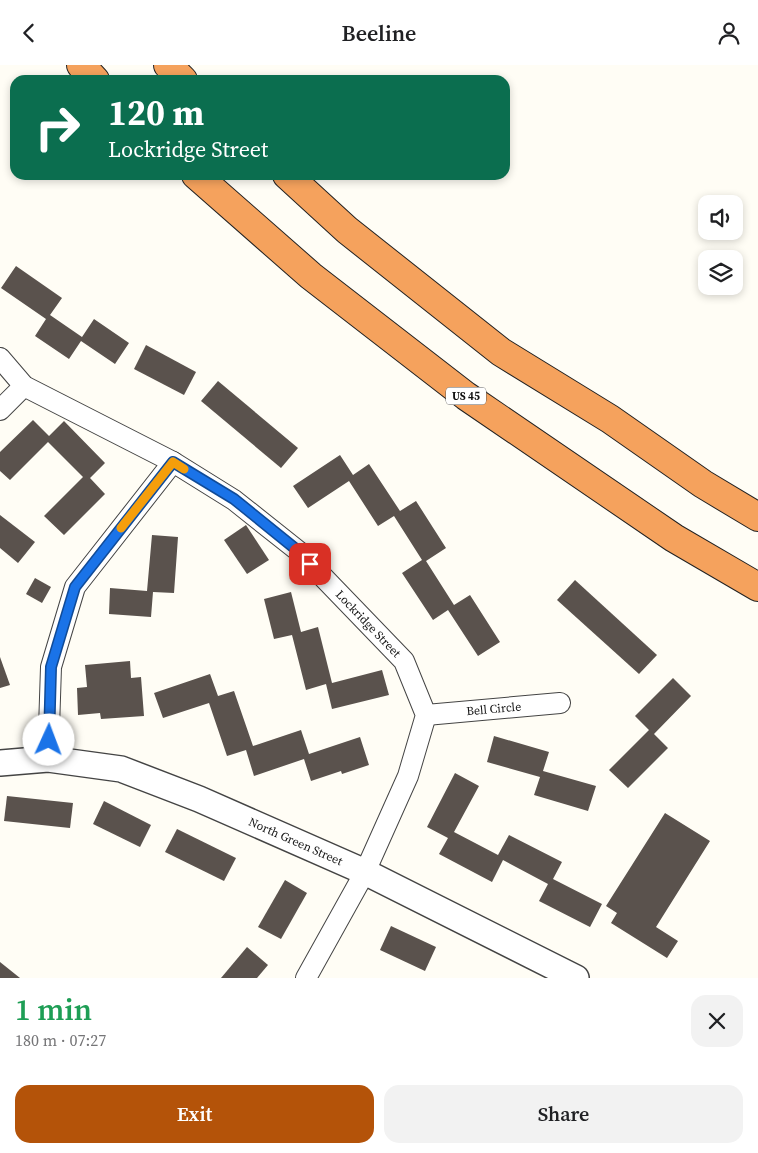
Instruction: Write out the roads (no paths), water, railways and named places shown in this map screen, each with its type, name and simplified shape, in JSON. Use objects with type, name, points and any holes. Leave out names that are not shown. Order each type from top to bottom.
[{"type":"highway","points":[[81,65],[90,75]]},
{"type":"highway","points":[[168,65],[178,75]]},
{"type":"highway","name":"US 45","points":[[202,180],[311,276],[466,396],[674,538],[758,587]]},
{"type":"highway","points":[[292,180],[347,230],[501,352],[610,419],[703,484],[758,517]]},
{"type":"street","name":"Lockridge Street","points":[[0,358],[24,386],[173,462],[234,499],[297,550],[404,661],[426,715]]},
{"type":"street","points":[[0,410],[24,386]]},
{"type":"street","points":[[48,759],[51,667],[75,587],[173,462]]},
{"type":"street","name":"Bell Circle","points":[[426,715],[560,703]]},
{"type":"street","points":[[306,978],[365,872],[408,776],[426,715]]},
{"type":"street","name":"North Green Street","points":[[0,763],[48,759],[121,769],[200,799],[365,872],[567,976]]}]
